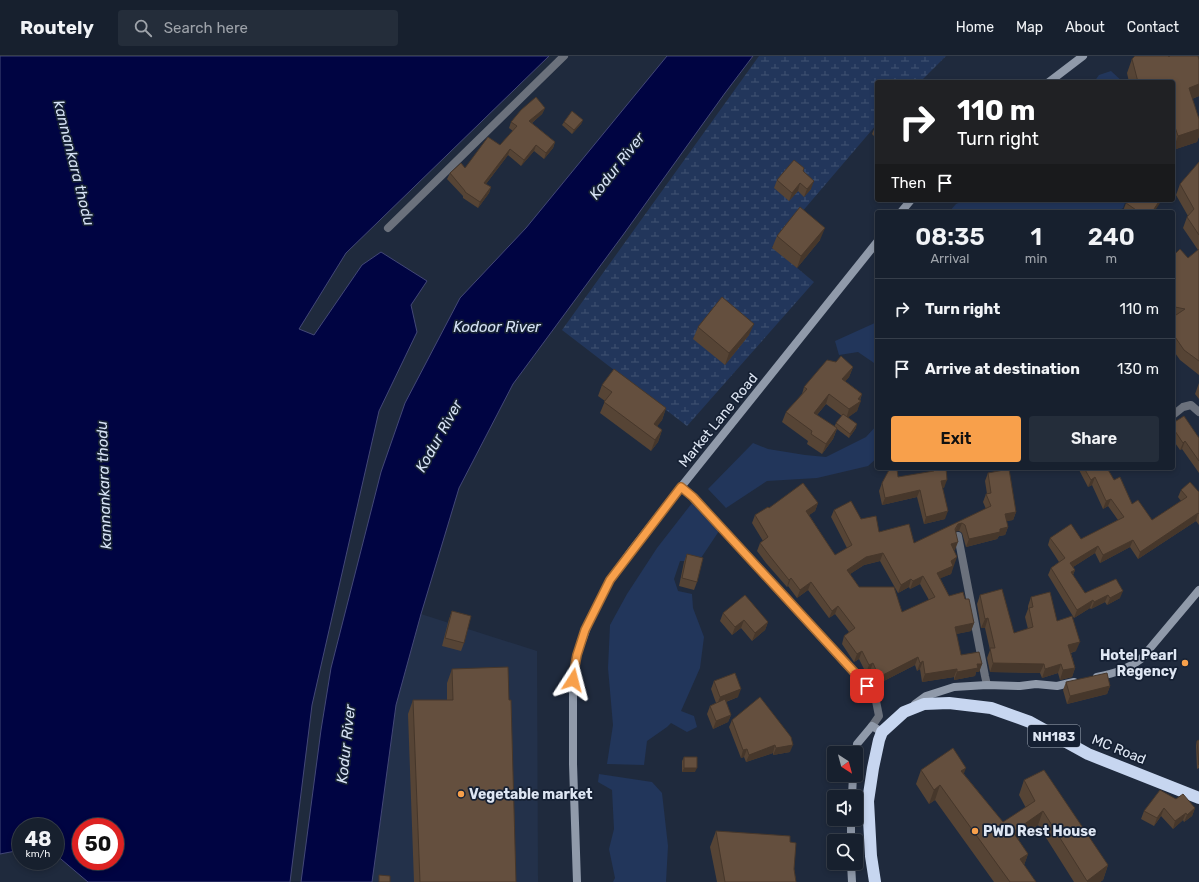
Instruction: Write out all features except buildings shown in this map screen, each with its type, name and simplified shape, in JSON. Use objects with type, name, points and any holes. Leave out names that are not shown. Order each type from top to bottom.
[{"type":"highway","name":"MC Road","points":[[877,729],[904,712],[924,704],[949,702],[991,708],[1030,722],[1088,754],[1199,798]]},
{"type":"highway","points":[[875,882],[871,856],[868,801],[878,740],[877,729]]},
{"type":"main road","points":[[1052,80],[1083,56]]},
{"type":"main road","points":[[903,210],[909,202]]},
{"type":"main road","name":"Market Lane Road","points":[[577,882],[572,718],[574,671],[577,655],[590,619],[610,580],[681,487],[875,244]]},
{"type":"main road","points":[[904,712],[926,696],[954,687],[988,685],[1020,686],[1036,684],[1057,686],[1121,671],[1132,666],[1141,659],[1199,590]]},
{"type":"main road","points":[[857,746],[857,744],[877,729]]},
{"type":"main road","points":[[851,870],[852,882]]},
{"type":"street","points":[[388,228],[564,56]]},
{"type":"street","points":[[1175,414],[1184,407],[1191,405],[1199,412]]},
{"type":"street","points":[[681,487],[699,503],[875,696],[879,716],[877,729]]},
{"type":"street","points":[[958,536],[988,685]]},
{"type":"shaded area","name":"Vegetable market","points":[[421,614],[537,651],[538,882],[372,882],[396,705]]},
{"type":"green space","points":[[759,56],[946,56],[922,80],[875,80],[875,126],[772,247],[814,282],[687,426],[562,330]]},
{"type":"green space","points":[[1111,71],[1121,80],[1095,80],[1099,75]]},
{"type":"green space","points":[[960,202],[1125,202],[1123,208],[1120,210],[951,210],[956,204]]},
{"type":"green space","points":[[875,323],[875,364],[858,352],[839,355],[835,341]]},
{"type":"green space","points":[[875,427],[875,460],[868,466],[817,478],[767,481],[726,508],[708,489],[753,443],[768,449],[826,457],[866,437]]},
{"type":"green space","points":[[692,503],[719,531],[699,561],[680,561],[674,579],[678,591],[692,594],[693,608],[704,637],[700,668],[681,711],[694,716],[697,727],[687,732],[671,723],[647,741],[644,765],[607,764],[613,725],[608,668],[610,625],[627,594],[657,548]]},
{"type":"green space","points":[[599,774],[652,782],[662,793],[668,846],[666,882],[613,882],[615,878],[609,849],[614,829],[612,790],[598,782]]},
{"type":"water","name":"kannankara thodu","points":[[0,56],[549,56],[346,253],[299,329],[314,335],[362,265],[381,252],[427,281],[411,305],[417,332],[379,411],[312,705],[290,882],[88,882],[74,870],[124,870],[124,818],[72,818],[72,868],[64,862],[64,818],[12,818],[12,852],[0,854]]},
{"type":"water","name":"Kodoor River","points":[[667,56],[753,56],[513,384],[459,488],[421,614],[396,705],[372,882],[301,882],[321,730],[331,668],[381,472],[405,403],[460,298],[526,228]]},
{"type":"place","name":"Hotel Pearl Regency","points":[[1185,663]]},
{"type":"place","name":"Vegetable market","points":[[461,794]]},
{"type":"place","name":"PWD Rest House","points":[[975,831]]},
{"type":"route","points":[[573,680],[577,655],[585,630],[610,580],[681,487],[693,497],[867,686]]},
{"type":"water label","name":"Kodur River","points":[[617,166]]},
{"type":"water label","name":"Kodur River","points":[[439,436]]},
{"type":"water label","name":"Kodur River","points":[[346,744]]}]
